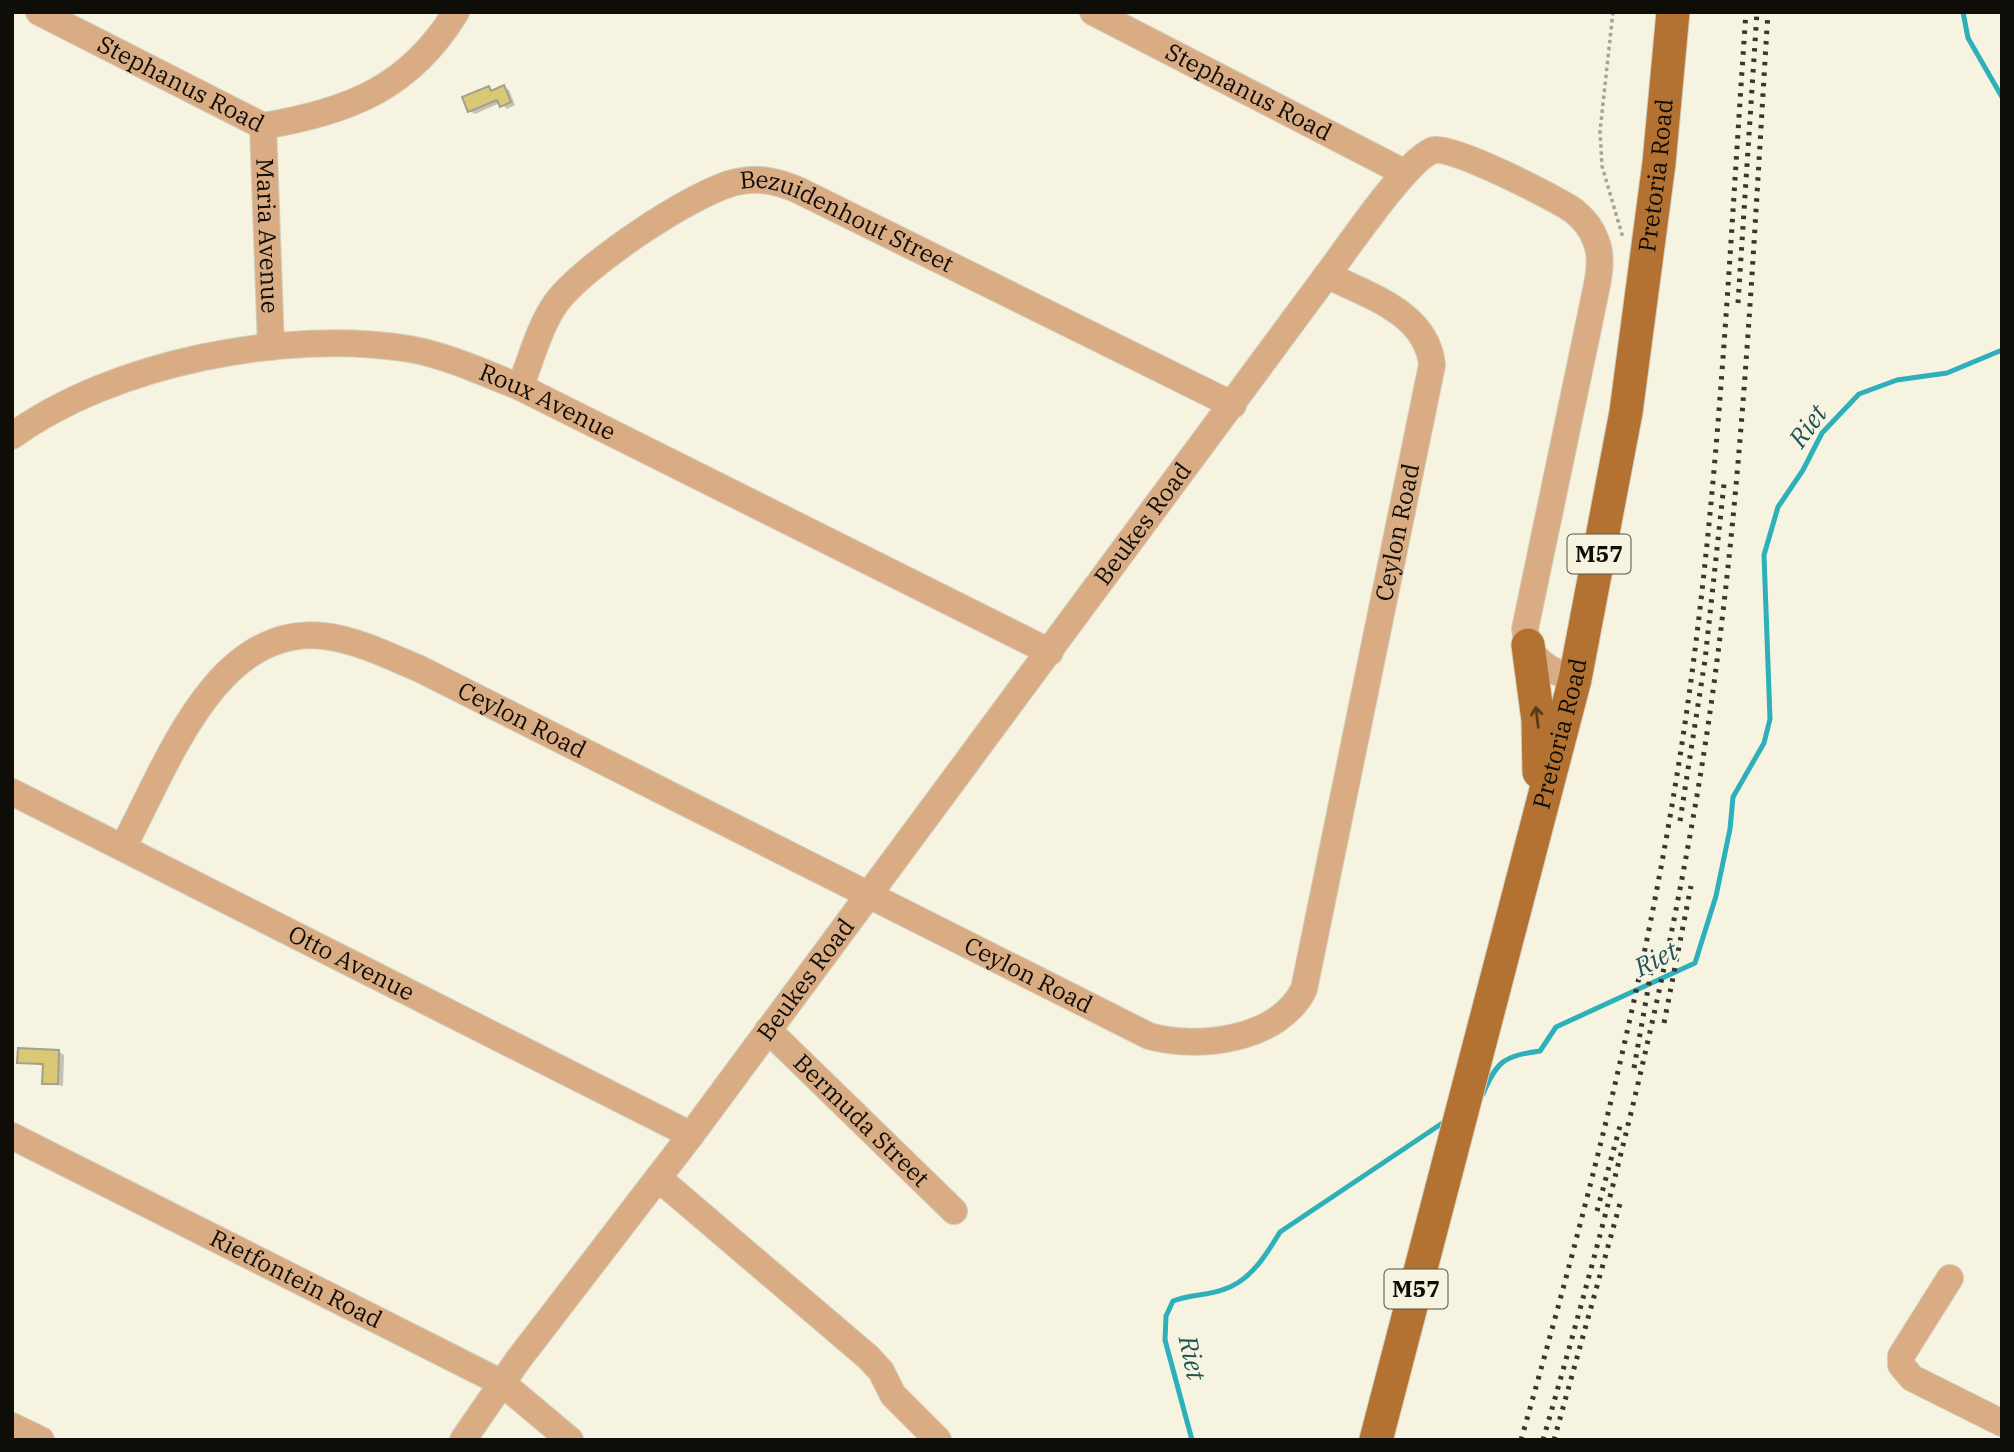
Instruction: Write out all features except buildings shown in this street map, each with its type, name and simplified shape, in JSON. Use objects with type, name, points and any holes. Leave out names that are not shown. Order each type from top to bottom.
[{"type":"main road","name":"Pretoria Road","points":[[1376,1440],[1575,680],[1628,400],[1659,163],[1673,12]]},
{"type":"main road","points":[[1540,810],[1538,720],[1529,647],[1559,648],[1583,637]]},
{"type":"street","name":"Stephanus Road","points":[[39,12],[263,126],[326,111],[382,89],[424,58],[456,12]]},
{"type":"street","name":"Stephanus Road","points":[[1093,12],[1405,173]]},
{"type":"street","name":"Maria Avenue","points":[[263,126],[271,347]]},
{"type":"street","name":"Beukes Road","points":[[463,1440],[502,1383],[691,1135],[1327,275],[1405,173],[1426,154],[1445,150],[1514,178],[1573,210],[1585,221],[1597,243],[1599,272],[1529,601],[1525,629],[1529,647]]},
{"type":"street","name":"Bezuidenhout Street","points":[[520,387],[548,317],[573,284],[693,200],[719,187],[754,180],[782,183],[798,190],[1233,405]]},
{"type":"street","name":"Ceylon Road","points":[[123,847],[190,720],[204,698],[222,678],[250,653],[268,644],[285,638],[322,636],[368,648],[420,669],[1136,1030],[1164,1040],[1248,1034],[1285,1017],[1297,1004],[1309,969],[1432,366],[1425,335],[1413,323],[1401,313],[1327,275]]},
{"type":"street","name":"Roux Avenue","points":[[12,436],[89,394],[167,367],[271,347],[360,345],[412,350],[520,387],[1050,652]]},
{"type":"street","points":[[1529,647],[1545,667],[1575,680]]},
{"type":"street","name":"Otto Avenue","points":[[12,792],[691,1135]]},
{"type":"street","name":"Bermuda Street","points":[[768,1030],[954,1211]]},
{"type":"street","name":"Rietfontein Road","points":[[12,1136],[502,1383],[570,1440]]},
{"type":"street","points":[[658,1178],[868,1357],[881,1371],[893,1395],[938,1440]]},
{"type":"street","points":[[1950,1278],[1901,1356],[1901,1365],[1912,1378],[2002,1423]]},
{"type":"street","points":[[12,1426],[41,1440]]},
{"type":"waterway","name":"Riet","points":[[1963,12],[1968,38],[2002,97]]},
{"type":"waterway","name":"Riet","points":[[1483,1094],[1498,1067],[1510,1058],[1540,1051],[1556,1027],[1695,963],[1716,896],[1730,829],[1733,797],[1764,743],[1770,719],[1764,555],[1778,507],[1803,470],[1822,433],[1859,394],[1897,380],[1947,373],[2002,350]]},
{"type":"waterway","name":"Riet","points":[[1192,1440],[1165,1340],[1166,1316],[1173,1301],[1216,1292],[1241,1281],[1256,1267],[1280,1232],[1447,1120]]},
{"type":"railway","points":[[1521,1440],[1608,1112],[1645,947],[1676,781],[1712,494],[1746,12]]},
{"type":"railway","points":[[1738,303],[1757,12]]},
{"type":"railway","points":[[1543,1440],[1586,1287],[1644,1057],[1692,824],[1708,724],[1722,623],[1742,420],[1768,12]]},
{"type":"railway","points":[[1680,821],[1705,660],[1724,484]]},
{"type":"railway","points":[[1664,1023],[1691,886]]},
{"type":"railway","points":[[1634,1068],[1651,972]]},
{"type":"railway","points":[[1597,1211],[1620,1126]]},
{"type":"railway","points":[[1554,1440],[1621,1200]]}]
